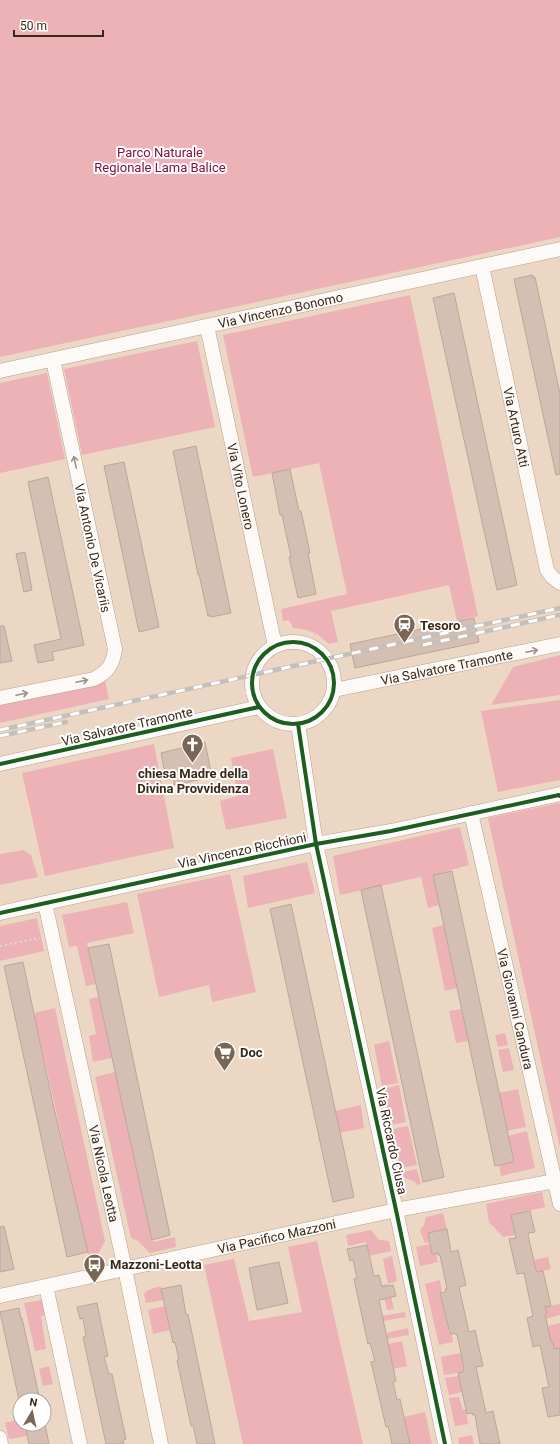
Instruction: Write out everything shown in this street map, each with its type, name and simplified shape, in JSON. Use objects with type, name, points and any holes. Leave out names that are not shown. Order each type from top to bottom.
[{"type":"street","name":"Via Vincenzo Bonomo","points":[[0,371],[560,249]]},
{"type":"street","name":"Via Arturo Atti","points":[[482,266],[547,570],[552,578],[560,583]]},
{"type":"street","name":"Via Vito Lonero","points":[[207,326],[275,646]]},
{"type":"street","name":"Via Antonio De Vicariis","points":[[0,698],[94,679],[109,669],[113,660],[115,649],[53,360]]},
{"type":"street","points":[[289,642],[302,643],[314,647],[324,655],[331,666],[334,678],[334,690],[330,703],[322,713],[311,721],[298,724],[287,724],[276,721],[267,715],[259,706],[252,684],[258,661],[266,652],[275,646],[289,642]]},
{"type":"street","name":"Via Salvatore Tramonte","points":[[334,690],[504,657],[560,644]]},
{"type":"street","name":"Via Salvatore Tramonte","points":[[0,764],[259,706]]},
{"type":"street","name":"Via Riccardo Ciusa","points":[[298,724],[316,844],[396,1210],[445,1444]]},
{"type":"street","name":"Via Vincenzo Ricchioni","points":[[0,913],[316,844],[560,795]]},
{"type":"street","name":"Via Giovanni Candura","points":[[471,813],[560,1204]]},
{"type":"street","name":"Via Nicola Leotta","points":[[46,904],[125,1269],[161,1444]]},
{"type":"street","name":"Via Pacifico Mazzoni","points":[[0,1296],[396,1210],[555,1181]]},
{"type":"street","points":[[46,1286],[80,1444]]},
{"type":"street","points":[[0,1438],[1,1444]]},
{"type":"path","points":[[389,680],[420,824]]},
{"type":"path","points":[[0,746],[253,691]]},
{"type":"path","points":[[0,946],[52,935]]},
{"type":"green space","name":"Parco Naturale Regionale Lama Balice","points":[[0,0],[560,0],[560,237],[0,357]]},
{"type":"green space","points":[[410,295],[478,616],[457,621],[449,585],[331,611],[338,642],[329,644],[317,634],[307,630],[293,628],[289,620],[283,621],[281,609],[347,594],[319,463],[253,477],[223,335]]},
{"type":"green space","points":[[197,341],[215,427],[82,455],[64,369]]},
{"type":"green space","points":[[47,373],[65,459],[0,473],[0,383]]},
{"type":"green space","points":[[560,655],[560,695],[491,705],[513,667]]},
{"type":"green space","points":[[105,680],[109,699],[0,723],[0,705],[99,684]]},
{"type":"green space","points":[[560,700],[560,780],[498,792],[481,711]]},
{"type":"green space","points":[[154,744],[174,848],[45,876],[22,773]]},
{"type":"green space","points":[[273,749],[287,818],[226,830],[220,801],[238,796],[231,758]]},
{"type":"green space","points":[[560,804],[560,1148],[488,818]]},
{"type":"green space","points":[[460,827],[469,865],[433,875],[439,905],[428,908],[421,877],[340,895],[333,856]]},
{"type":"green space","points":[[24,850],[31,855],[38,877],[0,885],[0,854]]},
{"type":"green space","points":[[307,862],[315,893],[248,908],[243,876]]},
{"type":"green space","points":[[230,874],[256,992],[212,1002],[209,985],[159,997],[137,894]]},
{"type":"green space","points":[[127,902],[134,933],[87,943],[95,984],[86,986],[77,946],[69,947],[62,915]]},
{"type":"green space","points":[[37,918],[44,951],[0,961],[0,926]]},
{"type":"green space","points":[[443,925],[457,988],[445,991],[432,928]]},
{"type":"green space","points":[[98,997],[112,1058],[93,1062],[89,1036],[96,1034],[89,999]]},
{"type":"green space","points":[[55,1008],[105,1241],[91,1267],[34,1013]]},
{"type":"green space","points":[[461,1009],[468,1041],[456,1043],[449,1011]]},
{"type":"green space","points":[[505,1033],[508,1045],[498,1047],[495,1035]]},
{"type":"green space","points":[[389,1041],[398,1083],[382,1086],[374,1045]]},
{"type":"green space","points":[[509,1048],[514,1070],[503,1072],[498,1050]]},
{"type":"green space","points":[[115,1072],[152,1240],[153,1242],[175,1237],[176,1247],[150,1253],[138,1241],[131,1238],[95,1077]]},
{"type":"green space","points":[[399,1085],[406,1122],[391,1125],[383,1089]]},
{"type":"green space","points":[[518,1089],[526,1127],[507,1131],[499,1093]]},
{"type":"green space","points":[[361,1105],[364,1128],[340,1133],[335,1111]]},
{"type":"green space","points":[[408,1126],[417,1165],[400,1168],[392,1129]]},
{"type":"green space","points":[[527,1131],[535,1168],[501,1176],[499,1165],[514,1162],[508,1136]]},
{"type":"green space","points":[[417,1169],[421,1184],[418,1185],[403,1177],[402,1172]]},
{"type":"green space","points":[[542,1192],[545,1207],[511,1215],[515,1235],[503,1237],[489,1222],[486,1204]]},
{"type":"green space","points":[[443,1213],[447,1229],[428,1233],[430,1242],[425,1243],[420,1230],[424,1225],[426,1217]]},
{"type":"green space","points":[[371,1230],[379,1240],[389,1241],[391,1251],[369,1256],[366,1242],[348,1246],[346,1235]]},
{"type":"green space","points":[[317,1241],[363,1444],[243,1444],[204,1265],[234,1259],[249,1321],[302,1312],[288,1247]]},
{"type":"green space","points":[[430,1244],[432,1254],[436,1253],[438,1262],[420,1266],[416,1247]]},
{"type":"green space","points":[[392,1256],[397,1281],[388,1284],[383,1259]]},
{"type":"green space","points":[[548,1257],[551,1269],[537,1272],[534,1260]]},
{"type":"green space","points":[[440,1280],[442,1292],[440,1293],[449,1334],[452,1334],[453,1342],[439,1345],[425,1284]]},
{"type":"green space","points":[[388,1284],[394,1309],[387,1310],[385,1300],[378,1299],[376,1286]]},
{"type":"green space","points":[[161,1286],[164,1300],[146,1303],[144,1294],[148,1290]]},
{"type":"green space","points":[[42,1300],[46,1315],[41,1316],[46,1349],[35,1351],[24,1303]]},
{"type":"green space","points":[[560,1304],[560,1315],[546,1319],[545,1307]]},
{"type":"green space","points":[[165,1306],[170,1330],[153,1334],[148,1310]]},
{"type":"green space","points":[[405,1312],[406,1317],[383,1321],[382,1316]]},
{"type":"green space","points":[[560,1323],[560,1348],[554,1349],[548,1326]]},
{"type":"green space","points":[[408,1328],[409,1335],[387,1339],[386,1333]]},
{"type":"green space","points":[[402,1341],[407,1366],[393,1369],[388,1344]]},
{"type":"green space","points":[[461,1353],[464,1369],[463,1372],[444,1375],[441,1357]]},
{"type":"green space","points":[[49,1366],[53,1384],[43,1386],[39,1369]]},
{"type":"green space","points":[[459,1376],[462,1392],[449,1395],[445,1378]]},
{"type":"green space","points":[[459,1397],[463,1410],[466,1409],[468,1424],[455,1426],[449,1398]]},
{"type":"green space","points":[[425,1412],[432,1444],[410,1444],[404,1417]]},
{"type":"green space","points":[[12,1421],[12,1432],[26,1432],[27,1436],[9,1439],[5,1423]]},
{"type":"green space","points":[[472,1435],[474,1444],[459,1444],[458,1438]]},
{"type":"building","points":[[533,275],[533,278],[535,277],[560,394],[560,474],[556,475],[514,279]]},
{"type":"building","points":[[454,293],[517,585],[497,590],[433,298]]},
{"type":"building","points":[[196,446],[231,613],[211,617],[208,616],[199,574],[198,575],[173,451]]},
{"type":"building","points":[[124,462],[159,627],[139,632],[104,466]]},
{"type":"building","points":[[290,469],[310,553],[308,553],[316,594],[298,598],[289,557],[291,557],[282,515],[280,515],[272,473]]},
{"type":"building","points":[[48,477],[84,645],[52,652],[54,660],[38,663],[34,645],[61,639],[28,482]]},
{"type":"building","points":[[25,552],[32,590],[24,592],[16,554]]},
{"type":"building","points":[[474,618],[479,642],[355,668],[350,644]]},
{"type":"building","points":[[0,626],[4,626],[12,661],[0,663]]},
{"type":"building","name":"chiesa Madre della Divina Provvidenza","points":[[205,742],[212,777],[174,785],[174,778],[166,780],[161,753]]},
{"type":"building","points":[[452,871],[514,1162],[495,1166],[433,875]]},
{"type":"building","points":[[381,885],[444,1177],[423,1182],[361,890]]},
{"type":"building","points":[[291,904],[354,1197],[333,1202],[270,909]]},
{"type":"building","points":[[109,944],[170,1235],[152,1240],[88,948]]},
{"type":"building","points":[[23,962],[53,1104],[88,1252],[67,1257],[4,966]]},
{"type":"building","points":[[530,1211],[535,1232],[529,1233],[528,1235],[536,1270],[538,1272],[543,1271],[551,1306],[545,1307],[547,1313],[545,1314],[551,1342],[553,1342],[554,1349],[560,1348],[560,1415],[548,1417],[542,1388],[549,1387],[540,1345],[533,1347],[527,1318],[533,1316],[524,1273],[517,1274],[509,1239],[516,1238],[511,1215]]},
{"type":"building","points":[[4,1226],[14,1269],[0,1272],[0,1227]]},
{"type":"building","points":[[447,1229],[451,1252],[458,1250],[466,1285],[459,1287],[469,1332],[475,1330],[483,1366],[476,1367],[486,1413],[493,1411],[500,1444],[480,1444],[475,1415],[472,1413],[467,1414],[458,1373],[463,1372],[464,1369],[457,1335],[455,1333],[450,1334],[440,1293],[446,1292],[445,1289],[447,1289],[440,1255],[438,1255],[438,1253],[432,1254],[428,1233]]},
{"type":"building","points":[[367,1245],[374,1276],[379,1275],[382,1287],[393,1285],[396,1296],[379,1300],[396,1381],[393,1382],[397,1400],[400,1399],[410,1444],[392,1444],[388,1426],[386,1427],[371,1362],[375,1361],[370,1343],[368,1344],[354,1279],[357,1278],[353,1260],[350,1261],[347,1249]]},
{"type":"building","points":[[279,1262],[288,1303],[257,1310],[249,1268]]},
{"type":"building","points":[[181,1285],[186,1315],[188,1314],[215,1444],[197,1444],[193,1425],[191,1426],[177,1360],[179,1360],[175,1342],[173,1343],[161,1289]]},
{"type":"building","points":[[97,1303],[108,1356],[104,1357],[109,1374],[112,1374],[126,1439],[123,1440],[124,1444],[106,1444],[83,1337],[86,1336],[83,1318],[80,1319],[77,1307]]},
{"type":"building","points":[[19,1308],[38,1392],[17,1392],[0,1312]]},
{"type":"building","points":[[27,1432],[47,1432],[49,1444],[29,1444]]},
{"type":"railway","points":[[0,730],[560,608]]},
{"type":"railway","points":[[423,645],[560,615]]},
{"type":"railway","points":[[0,736],[66,722]]},
{"type":"cycle path","points":[[293,642],[309,645],[322,654],[331,667],[334,683],[331,699],[322,712],[309,721],[293,724],[277,721],[264,712],[255,699],[252,683],[255,667],[264,654],[277,645],[293,642]]},
{"type":"cycle path","points":[[0,764],[259,707]]},
{"type":"cycle path","points":[[298,724],[316,844],[396,1210],[445,1444]]},
{"type":"cycle path","points":[[0,913],[316,844],[391,831],[560,796]]},
{"type":"place","name":"Tesoro","points":[[405,644]]},
{"type":"place","name":"chiesa Madre della Divina Provvidenza","points":[[193,764]]},
{"type":"place","name":"Doc","points":[[225,1072]]},
{"type":"place","name":"Mazzoni-Leotta","points":[[95,1284]]}]
